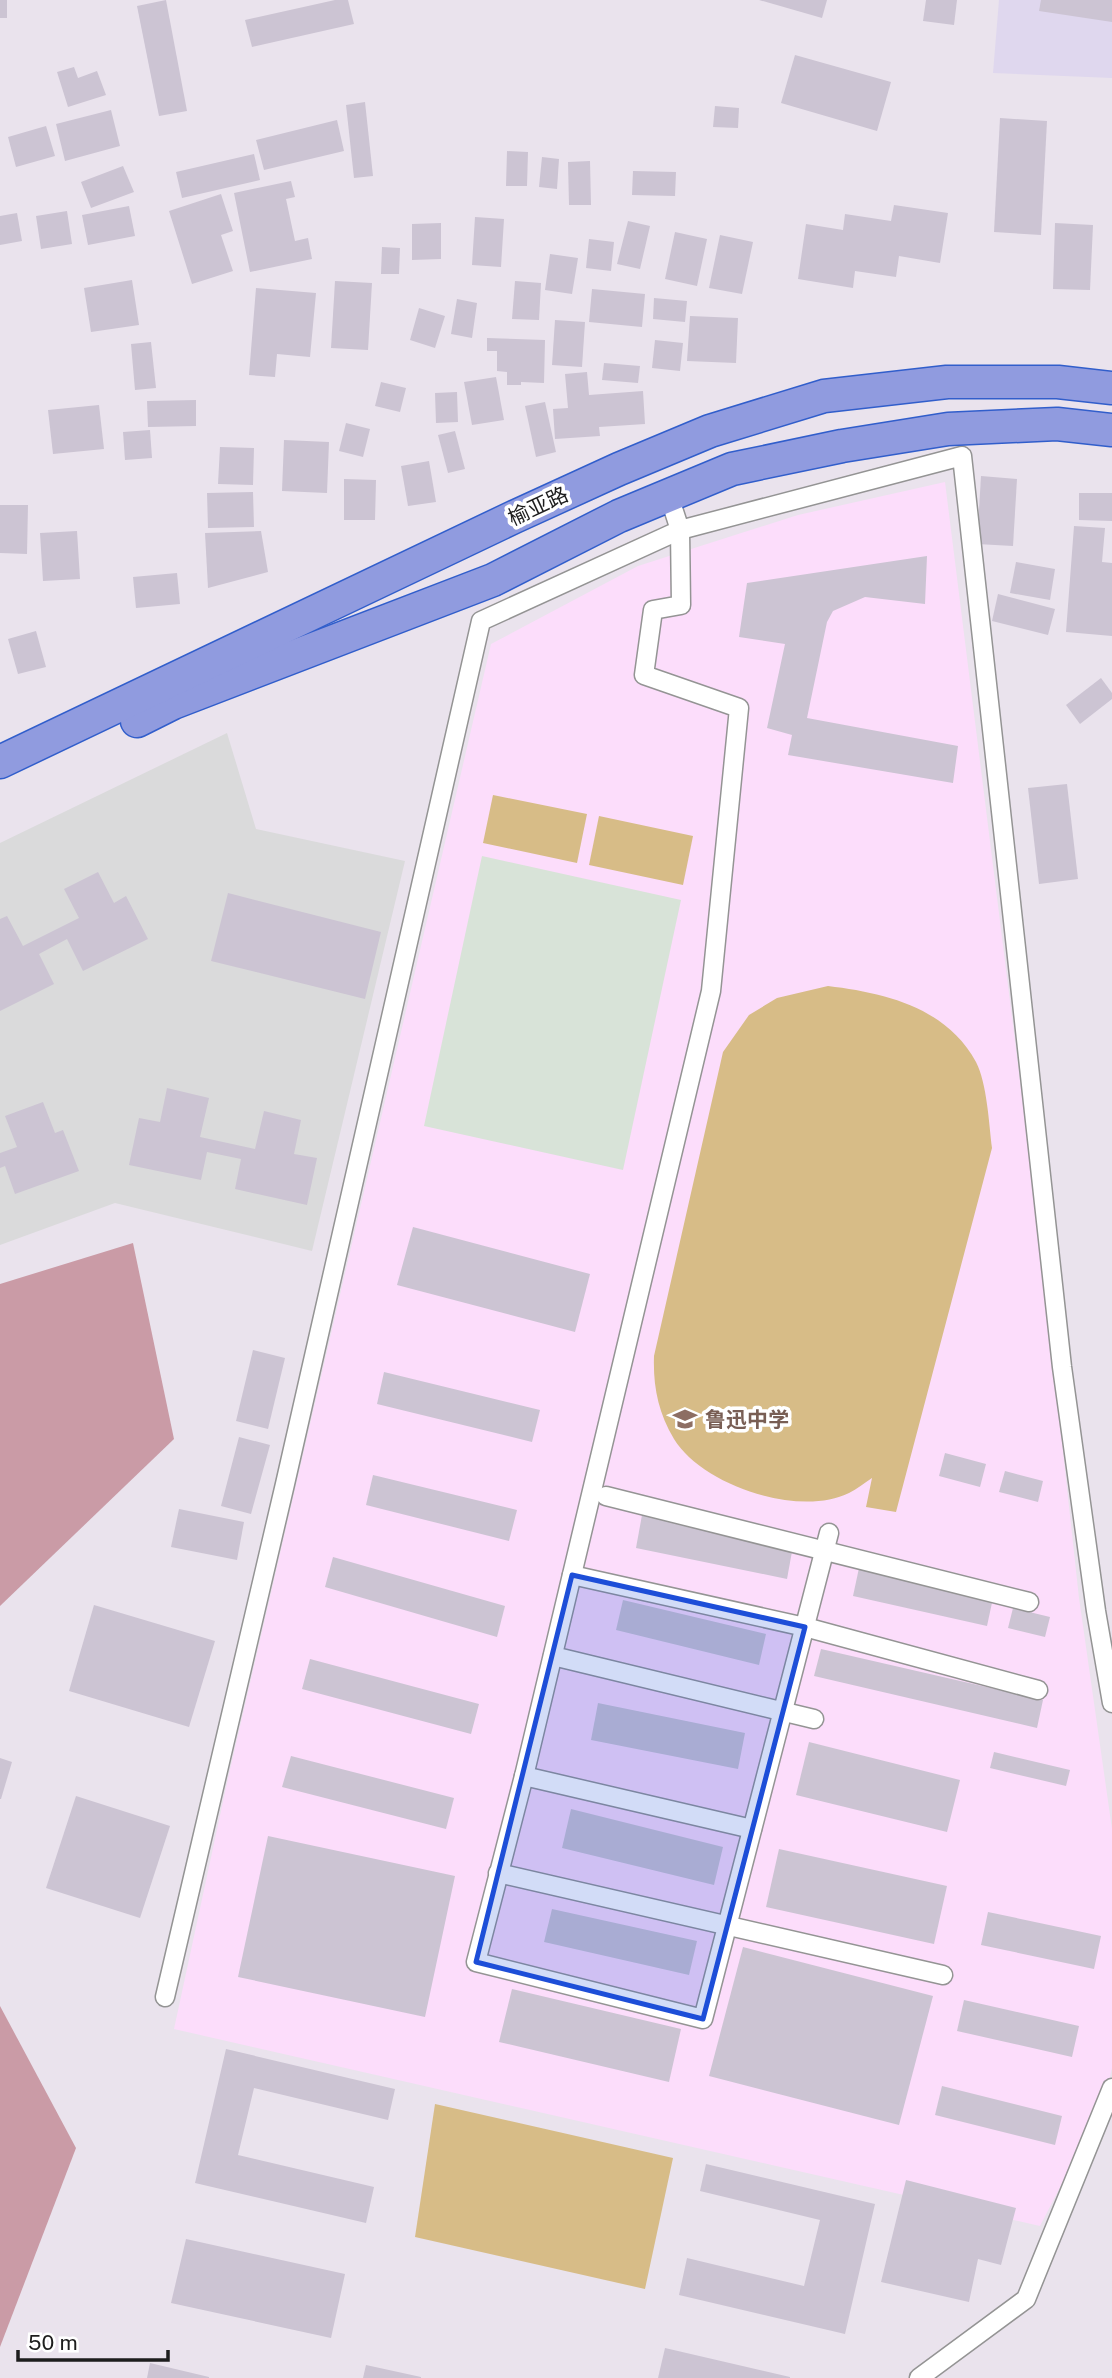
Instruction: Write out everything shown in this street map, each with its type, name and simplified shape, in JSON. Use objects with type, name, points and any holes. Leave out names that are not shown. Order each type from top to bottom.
[{"type":"highway","name":"榆亚路","points":[[0,762],[514,517],[710,430],[824,396],[933,384],[1058,382],[1112,388]]},
{"type":"highway","points":[[0,786],[173,704],[493,580],[619,516],[732,469],[842,446],[934,431],[1057,424],[1112,430]]},
{"type":"street","points":[[481,621],[680,530],[962,456],[1062,1367],[1096,1611],[1112,1703]]},
{"type":"street","points":[[669,496],[680,530],[681,605],[653,610],[644,675],[739,708],[711,991],[524,1776],[476,1962],[703,2019],[827,1542]]},
{"type":"street","points":[[165,1997],[481,621],[493,580]]},
{"type":"street","points":[[606,1496],[827,1542],[1029,1602]]},
{"type":"street","points":[[572,1575],[804,1627],[1038,1690]]},
{"type":"street","points":[[553,1656],[814,1719]]},
{"type":"street","points":[[524,1776],[752,1829]]},
{"type":"street","points":[[498,1872],[943,1975]]},
{"type":"street","points":[[919,2378],[1026,2300],[1112,2088]]},
{"type":"highlighted area","points":[[572,1575],[805,1627],[703,2019],[476,1962]]},
{"type":"shaded area","points":[[999,0],[1112,0],[1112,78],[993,73]]},
{"type":"shaded area","name":"鲁迅中学","points":[[945,482],[1040,1241],[1079,1598],[1112,1829],[1112,2068],[1107,2089],[1040,2226],[174,2029],[229,1774],[491,644],[638,566],[798,515]]},
{"type":"shaded area","points":[[227,733],[256,829],[405,861],[312,1251],[115,1203],[0,1245],[0,843]]},
{"type":"shaded area","points":[[493,795],[587,814],[577,863],[483,843]]},
{"type":"shaded area","points":[[599,816],[693,836],[683,885],[589,865]]},
{"type":"shaded area","points":[[482,856],[681,900],[623,1170],[424,1126]]},
{"type":"shaded area","points":[[828,986],[871,993],[912,1006],[948,1028],[976,1062],[987,1104],[992,1148],[896,1512],[866,1507],[872,1478],[849,1493],[828,1500],[804,1502],[753,1493],[728,1483],[688,1456],[674,1439],[660,1409],[654,1378],[654,1356],[723,1052],[749,1015],[777,998]]},
{"type":"shaded area","points":[[133,1243],[174,1439],[0,1606],[0,1284]]},
{"type":"shaded area","points":[[0,2006],[76,2148],[0,2347]]},
{"type":"shaded area","points":[[435,2104],[673,2158],[645,2289],[415,2237]]},
{"type":"building","points":[[0,0],[7,0],[7,18],[0,18]]},
{"type":"building","points":[[166,0],[187,111],[159,116],[137,6]]},
{"type":"building","points":[[335,0],[348,0],[354,24],[252,47],[245,20]]},
{"type":"building","points":[[759,0],[827,0],[822,18]]},
{"type":"building","points":[[926,0],[957,0],[954,25],[923,21]]},
{"type":"building","points":[[1041,0],[1112,0],[1112,22],[1039,11]]},
{"type":"building","points":[[795,55],[891,82],[877,131],[781,103]]},
{"type":"building","points":[[74,67],[78,78],[97,71],[106,95],[68,107],[57,72]]},
{"type":"building","points":[[365,102],[373,176],[354,178],[346,105]]},
{"type":"building","points":[[715,106],[739,108],[738,128],[713,127]]},
{"type":"building","points":[[111,110],[120,146],[65,161],[56,124]]},
{"type":"building","points":[[1000,118],[1047,121],[1041,235],[994,232]]},
{"type":"building","points":[[337,120],[344,151],[264,170],[256,140]]},
{"type":"building","points":[[46,126],[55,156],[16,167],[8,137]]},
{"type":"building","points":[[507,151],[528,152],[527,186],[506,186]]},
{"type":"building","points":[[254,154],[260,180],[182,198],[176,172]]},
{"type":"building","points":[[542,157],[559,159],[557,189],[539,187]]},
{"type":"building","points":[[590,161],[591,205],[569,205],[568,162]]},
{"type":"building","points":[[123,166],[134,192],[91,208],[81,182]]},
{"type":"building","points":[[633,171],[676,172],[675,196],[632,195]]},
{"type":"building","points":[[291,181],[295,197],[286,199],[295,241],[308,238],[312,259],[250,272],[234,193]]},
{"type":"building","points":[[221,194],[233,231],[221,235],[233,271],[192,284],[169,211]]},
{"type":"building","points":[[894,205],[948,213],[940,263],[899,256],[896,277],[855,271],[853,288],[798,279],[806,224],[843,230],[845,214],[891,221]]},
{"type":"building","points":[[129,206],[135,236],[88,245],[82,215]]},
{"type":"building","points":[[67,211],[72,244],[41,249],[36,216]]},
{"type":"building","points":[[17,213],[22,241],[0,245],[0,216]]},
{"type":"building","points":[[475,217],[504,219],[501,267],[472,265]]},
{"type":"building","points":[[628,221],[650,226],[640,269],[617,264]]},
{"type":"building","points":[[441,223],[441,259],[412,260],[412,224]]},
{"type":"building","points":[[1055,223],[1093,225],[1090,290],[1053,289]]},
{"type":"building","points":[[675,232],[707,239],[697,286],[665,279]]},
{"type":"building","points":[[720,235],[753,242],[742,294],[709,288]]},
{"type":"building","points":[[589,239],[614,242],[611,271],[586,268]]},
{"type":"building","points":[[382,247],[400,248],[399,274],[381,274]]},
{"type":"building","points":[[550,254],[578,258],[572,294],[545,290]]},
{"type":"building","points":[[132,280],[139,325],[91,332],[84,288]]},
{"type":"building","points":[[335,281],[372,283],[368,350],[331,348]]},
{"type":"building","points":[[515,281],[541,283],[539,320],[512,319]]},
{"type":"building","points":[[256,288],[316,293],[310,357],[277,354],[275,377],[249,375]]},
{"type":"building","points":[[592,289],[645,294],[642,327],[589,322]]},
{"type":"building","points":[[654,298],[687,301],[685,322],[653,319]]},
{"type":"building","points":[[457,299],[477,303],[472,338],[451,334]]},
{"type":"building","points":[[419,308],[445,316],[435,348],[410,340]]},
{"type":"building","points":[[690,316],[738,318],[736,363],[687,361]]},
{"type":"building","points":[[555,320],[585,322],[582,367],[552,365]]},
{"type":"building","points":[[487,338],[545,340],[544,383],[521,382],[521,385],[507,385],[507,372],[497,371],[497,351],[487,351]]},
{"type":"building","points":[[655,340],[683,343],[680,371],[652,368]]},
{"type":"building","points":[[151,342],[156,388],[135,390],[131,344]]},
{"type":"building","points":[[604,363],[640,366],[638,383],[602,380]]},
{"type":"building","points":[[587,372],[589,395],[643,391],[645,424],[599,427],[600,436],[555,439],[553,409],[568,408],[565,374]]},
{"type":"building","points":[[496,377],[504,420],[472,425],[464,382]]},
{"type":"building","points":[[381,382],[406,388],[400,412],[375,406]]},
{"type":"building","points":[[457,392],[458,422],[436,423],[435,393]]},
{"type":"building","points":[[196,400],[196,426],[148,427],[147,401]]},
{"type":"building","points":[[545,402],[556,452],[536,457],[525,406]]},
{"type":"building","points":[[99,405],[104,449],[53,454],[48,410]]},
{"type":"building","points":[[346,423],[370,429],[363,457],[339,451]]},
{"type":"building","points":[[150,430],[152,458],[125,460],[123,432]]},
{"type":"building","points":[[455,431],[465,469],[448,473],[438,435]]},
{"type":"building","points":[[284,440],[329,442],[327,493],[282,491]]},
{"type":"building","points":[[220,447],[254,448],[253,485],[218,484]]},
{"type":"building","points":[[429,461],[436,502],[408,506],[401,466]]},
{"type":"building","points":[[981,476],[1017,479],[1013,546],[977,544]]},
{"type":"building","points":[[344,479],[376,480],[375,520],[344,520]]},
{"type":"building","points":[[253,492],[254,527],[208,528],[207,493]]},
{"type":"building","points":[[1079,493],[1112,493],[1112,521],[1079,520]]},
{"type":"building","points":[[0,505],[28,505],[27,554],[0,553]]},
{"type":"building","points":[[1074,526],[1105,528],[1102,562],[1112,563],[1112,636],[1066,632]]},
{"type":"building","points":[[77,531],[80,579],[43,581],[40,533]]},
{"type":"building","points":[[261,531],[268,572],[208,588],[205,533]]},
{"type":"building","points":[[927,556],[925,604],[865,597],[833,611],[827,622],[807,718],[958,746],[953,783],[788,755],[792,735],[767,728],[785,644],[739,637],[747,583]]},
{"type":"building","points":[[1016,562],[1055,569],[1050,600],[1010,593]]},
{"type":"building","points":[[177,573],[180,604],[136,608],[133,577]]},
{"type":"building","points":[[998,594],[1055,609],[1048,635],[992,621]]},
{"type":"building","points":[[36,631],[46,667],[18,674],[8,639]]},
{"type":"building","points":[[1101,678],[1112,693],[1112,699],[1080,724],[1066,705]]},
{"type":"building","points":[[1067,784],[1078,879],[1039,884],[1028,788]]},
{"type":"building","points":[[98,872],[114,903],[126,896],[148,939],[83,971],[67,939],[39,954],[54,984],[0,1011],[0,919],[7,916],[23,946],[79,918],[64,889]]},
{"type":"building","points":[[228,893],[381,932],[365,999],[211,961]]},
{"type":"building","points":[[167,1088],[209,1098],[200,1137],[255,1149],[264,1111],[301,1120],[294,1154],[317,1158],[307,1205],[235,1189],[241,1159],[207,1152],[201,1180],[129,1165],[139,1118],[160,1122]]},
{"type":"building","points":[[43,1102],[55,1133],[63,1130],[79,1171],[15,1194],[5,1166],[0,1168],[0,1153],[17,1147],[5,1116]]},
{"type":"building","points":[[413,1227],[590,1274],[575,1332],[397,1285]]},
{"type":"building","points":[[253,1350],[285,1358],[268,1429],[236,1421]]},
{"type":"building","points":[[384,1372],[540,1410],[532,1442],[377,1404]]},
{"type":"building","points":[[239,1437],[270,1445],[251,1514],[221,1506]]},
{"type":"building","points":[[945,1453],[986,1464],[980,1487],[939,1476]]},
{"type":"building","points":[[1005,1471],[1043,1481],[1038,1502],[999,1492]]},
{"type":"building","points":[[373,1475],[517,1510],[509,1541],[366,1505]]},
{"type":"building","points":[[179,1509],[244,1522],[237,1560],[171,1547]]},
{"type":"building","points":[[642,1515],[793,1546],[787,1579],[636,1548]]},
{"type":"building","points":[[333,1557],[505,1606],[497,1637],[325,1587]]},
{"type":"building","points":[[859,1568],[993,1598],[987,1626],[853,1596]]},
{"type":"building","points":[[623,1600],[766,1634],[759,1665],[616,1630]]},
{"type":"building","points":[[94,1605],[215,1641],[189,1727],[69,1691]]},
{"type":"building","points":[[1013,1608],[1050,1617],[1045,1637],[1008,1628]]},
{"type":"building","points":[[821,1649],[1043,1700],[1037,1728],[814,1676]]},
{"type":"building","points":[[310,1659],[479,1704],[471,1734],[302,1689]]},
{"type":"building","points":[[598,1703],[745,1733],[738,1769],[591,1740]]},
{"type":"building","points":[[809,1742],[960,1780],[947,1832],[796,1795]]},
{"type":"building","points":[[994,1752],[1070,1770],[1066,1786],[990,1768]]},
{"type":"building","points":[[291,1756],[454,1798],[446,1829],[282,1787]]},
{"type":"building","points":[[0,1758],[12,1762],[1,1799],[0,1799]]},
{"type":"building","points":[[76,1796],[170,1826],[140,1918],[46,1888]]},
{"type":"building","points":[[571,1809],[723,1847],[714,1885],[562,1848]]},
{"type":"building","points":[[268,1836],[455,1876],[425,2017],[238,1977]]},
{"type":"building","points":[[779,1849],[947,1886],[934,1944],[766,1907]]},
{"type":"building","points":[[552,1909],[697,1941],[689,1975],[544,1942]]},
{"type":"building","points":[[988,1912],[1101,1936],[1094,1969],[981,1945]]},
{"type":"building","points":[[743,1947],[933,1996],[899,2125],[709,2076]]},
{"type":"building","points":[[512,1989],[681,2029],[669,2082],[499,2042]]},
{"type":"building","points":[[964,2000],[1079,2026],[1072,2057],[957,2031]]},
{"type":"building","points":[[226,2049],[395,2089],[388,2120],[254,2088],[238,2155],[374,2187],[366,2223],[195,2183]]},
{"type":"building","points":[[942,2086],[1062,2116],[1055,2145],[935,2115]]},
{"type":"building","points":[[706,2164],[875,2204],[845,2334],[679,2295],[687,2258],[804,2286],[820,2220],[700,2191]]},
{"type":"building","points":[[906,2180],[1016,2208],[1001,2265],[978,2259],[969,2302],[881,2282]]},
{"type":"building","points":[[186,2239],[345,2274],[331,2338],[171,2303]]},
{"type":"building","points":[[665,2348],[790,2377],[790,2378],[658,2378]]},
{"type":"building","points":[[150,2363],[209,2377],[209,2378],[147,2378]]},
{"type":"building","points":[[366,2365],[421,2377],[421,2378],[363,2378]]},
{"type":"place","name":"鲁迅中学","points":[[685,1419]]}]
